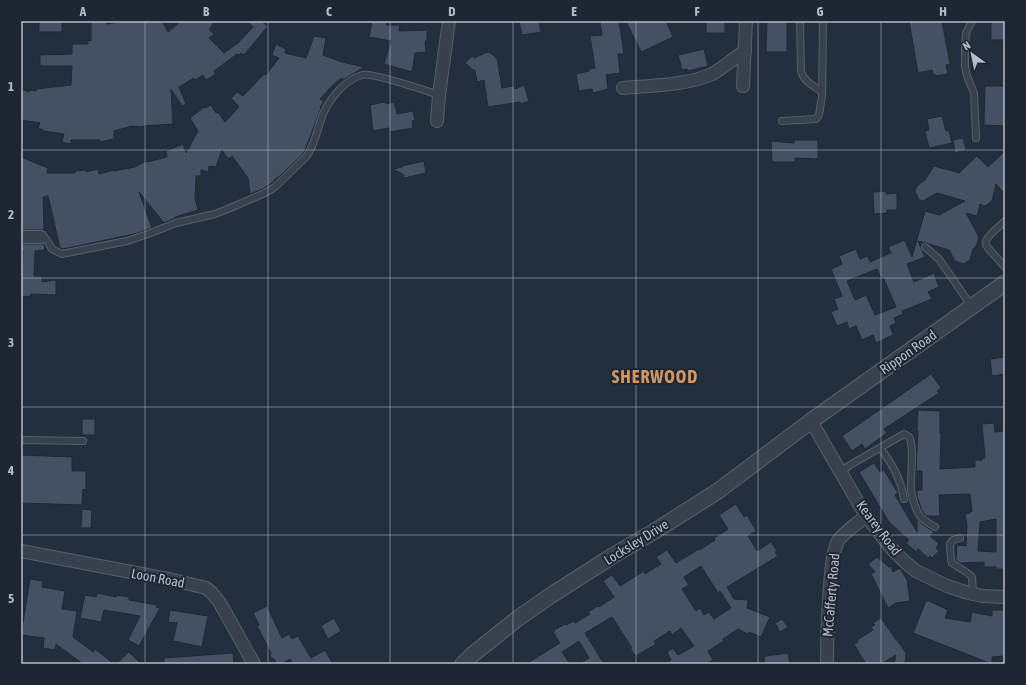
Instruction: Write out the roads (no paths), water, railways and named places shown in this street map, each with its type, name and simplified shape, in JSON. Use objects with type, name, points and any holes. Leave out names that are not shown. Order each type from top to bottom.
[{"type":"street","points":[[437,121],[449,21]]},
{"type":"street","points":[[743,86],[746,21]]},
{"type":"street","points":[[623,88],[678,83],[700,78],[712,74],[745,51]]},
{"type":"street","points":[[21,237],[41,236]]},
{"type":"street","name":"Rippon Road","points":[[811,421],[1005,282]]},
{"type":"street","name":"Kearey Road","points":[[811,421],[866,516],[891,548],[905,562],[916,571],[947,586],[983,596],[1005,597]]},
{"type":"street","name":"Locksley Drive","points":[[463,664],[517,619],[550,596],[718,491],[811,421]]},
{"type":"street","name":"McCafferty Road","points":[[827,664],[828,607],[832,566],[836,545],[838,540],[866,516]]},
{"type":"street","name":"Loon Road","points":[[21,550],[206,588],[212,592],[220,603],[254,664]]},
{"type":"lane","points":[[800,21],[801,75],[822,92]]},
{"type":"lane","points":[[782,121],[818,118],[822,92],[823,21]]},
{"type":"lane","points":[[972,21],[966,33],[964,49],[967,76],[974,93],[976,138]]},
{"type":"lane","points":[[41,236],[46,239],[52,249],[62,254],[127,241],[176,223],[215,214],[265,193],[275,187],[306,157],[312,148],[316,132],[324,113],[335,94],[352,80],[362,75],[367,74],[439,95]]},
{"type":"lane","points":[[1005,221],[988,237],[986,244],[1005,267]]},
{"type":"lane","points":[[925,247],[938,259],[972,307]]},
{"type":"lane","points":[[841,472],[850,465],[904,434],[906,435],[909,437],[911,446],[912,496],[919,515],[924,521],[935,527]]},
{"type":"lane","points":[[21,440],[84,441]]},
{"type":"lane","points":[[880,448],[898,477],[904,499]]},
{"type":"lane","points":[[960,538],[953,540],[950,544],[951,560],[954,565],[972,577],[973,594]]},
{"type":"district","name":"SHERWOOD","points":[[655,376]]}]
